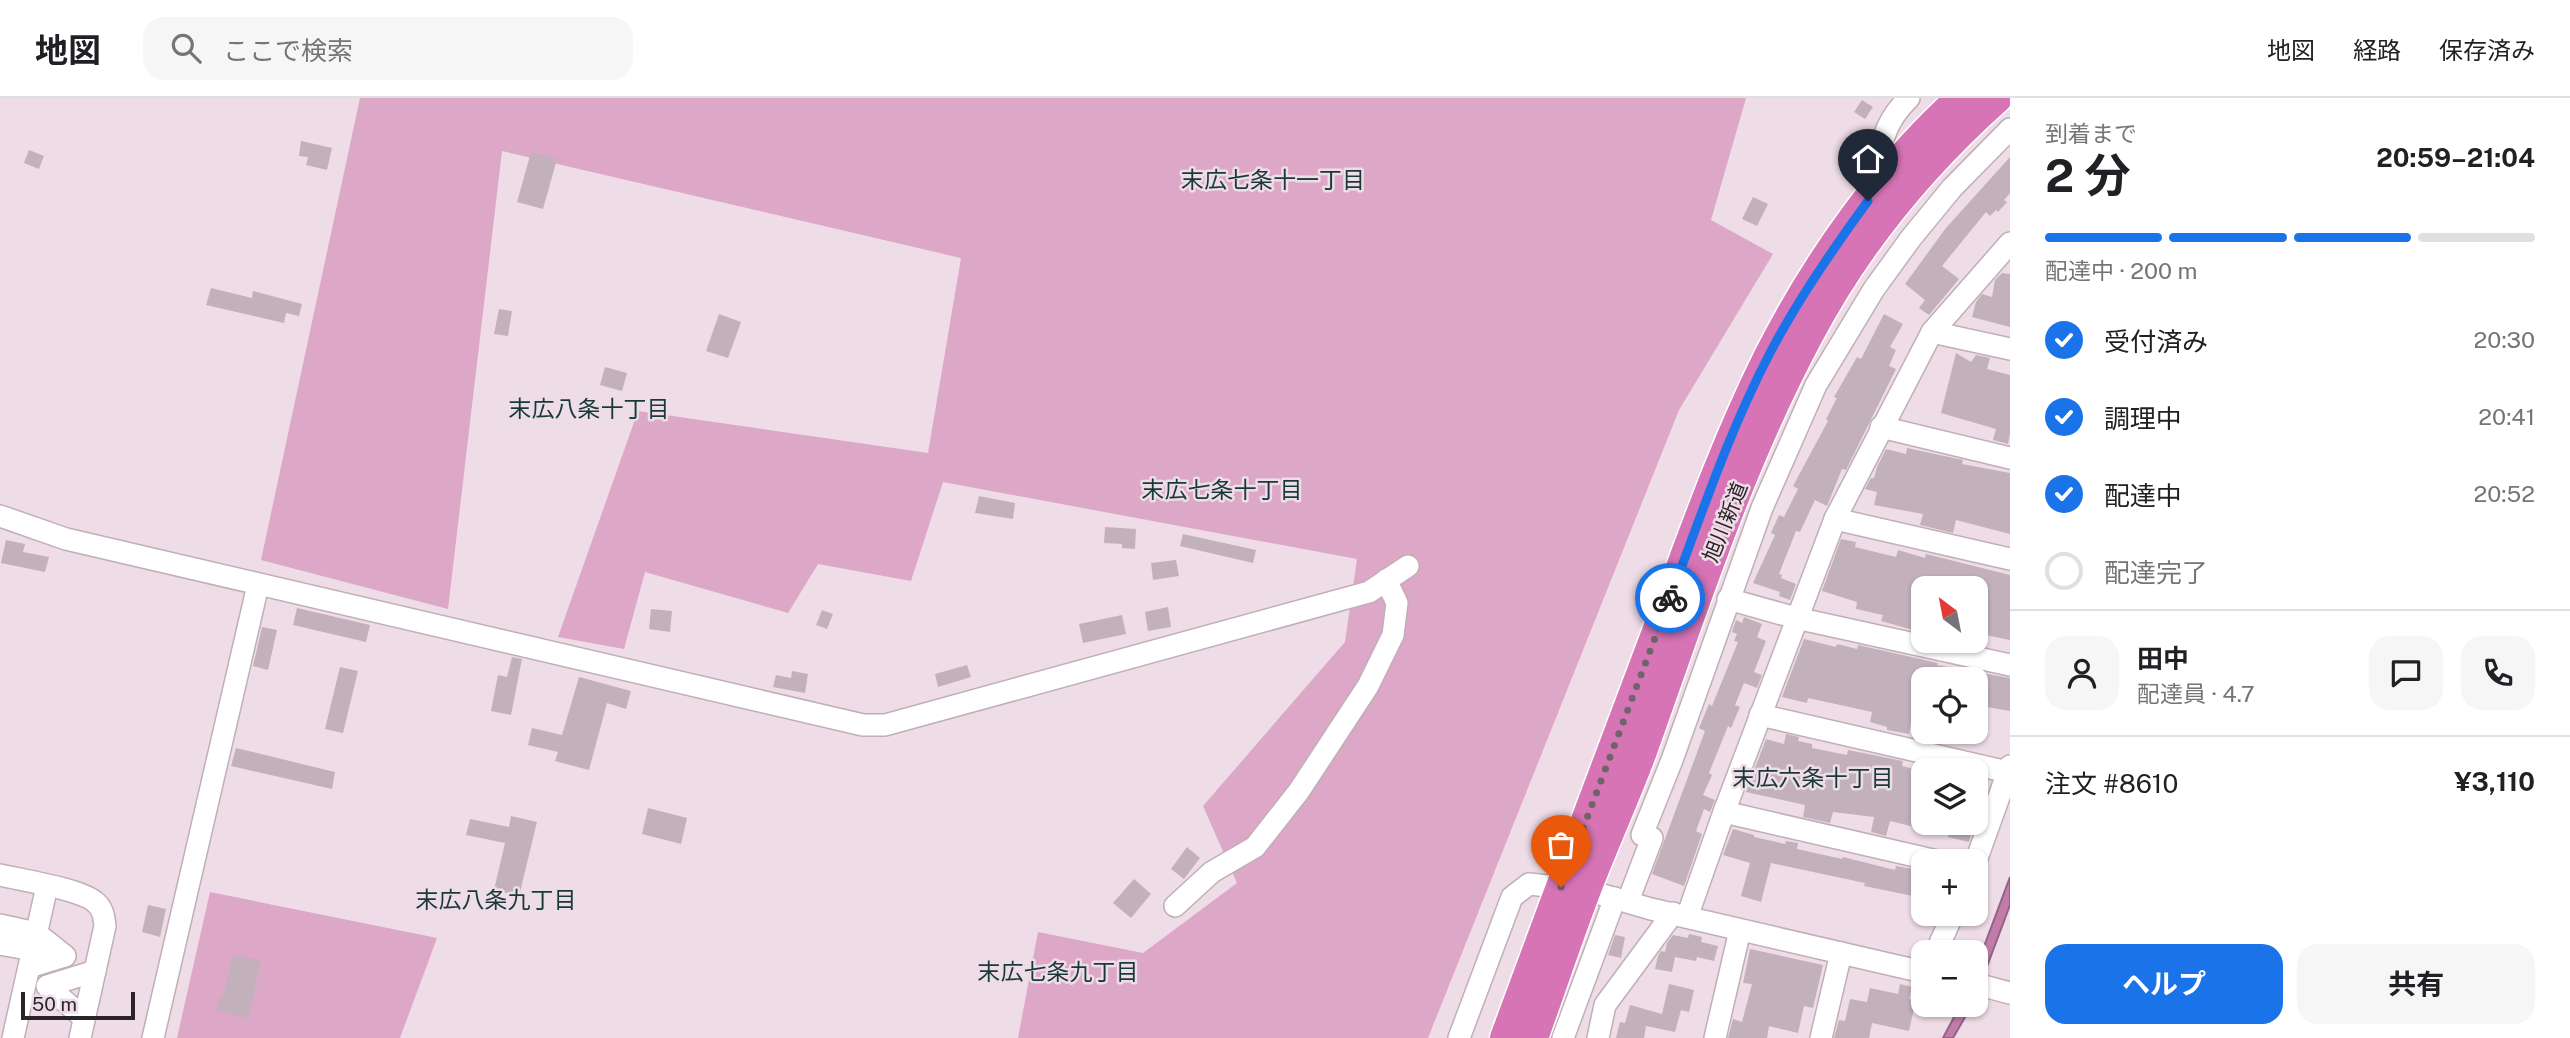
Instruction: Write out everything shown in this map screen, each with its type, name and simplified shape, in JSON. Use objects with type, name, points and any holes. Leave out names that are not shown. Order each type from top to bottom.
[{"type":"highway","name":"旭川新道","points":[[1533,1038],[1574,888],[1717,473],[1745,406],[1794,308],[1824,261],[1882,181],[1961,98]]},
{"type":"highway","name":"旭川新道","points":[[1505,1038],[1574,888],[1640,756],[1698,590],[1734,498],[1770,412],[1809,333],[1861,250],[1922,172],[1997,98]]},
{"type":"street","points":[[1882,181],[1878,156],[1881,142],[1900,100]]},
{"type":"street","points":[[1563,1038],[1622,900],[1652,838],[1642,835],[1672,760],[1762,508],[1816,385],[1874,289],[1952,188],[2010,129]]},
{"type":"street","points":[[1598,1038],[1605,1005],[1680,915],[1724,811],[1835,519],[1881,427],[1933,332],[2010,243]]},
{"type":"street","points":[[1933,332],[2010,349]]},
{"type":"street","points":[[1881,427],[2010,458]]},
{"type":"street","points":[[1734,498],[1762,508]]},
{"type":"street","points":[[0,516],[66,540],[863,725],[885,725],[1368,592],[1408,566]]},
{"type":"street","points":[[1835,519],[2010,559]]},
{"type":"street","points":[[1175,906],[1212,872],[1255,847],[1299,791],[1368,686],[1393,635],[1397,603],[1386,580]]},
{"type":"street","points":[[153,1038],[258,584]]},
{"type":"street","points":[[1728,599],[1796,618],[2010,664]]},
{"type":"street","points":[[1760,715],[2009,769],[1980,849]]},
{"type":"street","points":[[1640,756],[1672,760]]},
{"type":"street","points":[[1724,811],[1911,855]]},
{"type":"street","points":[[0,875],[78,893],[94,901],[103,913],[105,926],[82,1028]]},
{"type":"street","points":[[1459,1038],[1512,897],[1529,884],[1574,888],[1911,969]]},
{"type":"street","points":[[8,1037],[33,950],[47,886]]},
{"type":"street","points":[[0,925],[33,950]]},
{"type":"street","points":[[1715,1038],[1740,930]]},
{"type":"street","points":[[0,944],[33,950]]},
{"type":"street","points":[[1821,1038],[1841,953]]},
{"type":"street","points":[[82,1028],[47,986],[95,971]]},
{"type":"street","points":[[1988,987],[2009,992]]},
{"type":"shaded area","points":[[360,98],[1746,98],[1711,220],[1773,254],[1679,410],[1428,1038],[1018,1038],[1038,932],[1143,953],[1237,883],[1203,806],[1345,642],[1357,559],[943,482],[911,581],[818,564],[788,613],[645,572],[624,649],[558,637],[638,411],[928,453],[961,258],[502,151],[448,609],[261,560]]},
{"type":"shaded area","points":[[2010,877],[2010,905],[1988,964],[1986,940]]},
{"type":"shaded area","points":[[210,892],[437,938],[400,1038],[177,1038]]},
{"type":"shaded area","points":[[1954,1017],[1965,1017],[1953,1038],[1943,1038]]},
{"type":"building","points":[[1862,100],[1873,107],[1865,119],[1854,112]]},
{"type":"building","points":[[301,141],[332,148],[327,170],[306,165],[308,157],[299,156]]},
{"type":"building","points":[[29,150],[44,156],[39,169],[24,163]]},
{"type":"building","points":[[531,152],[557,159],[543,209],[517,202]]},
{"type":"building","points":[[2010,157],[2010,193],[2004,200],[2007,202],[1990,216],[1986,212],[1942,266],[1959,279],[1929,315],[1919,308],[1925,300],[1905,284],[1946,228]]},
{"type":"building","points":[[1753,197],[1768,204],[1757,226],[1742,219]]},
{"type":"building","points":[[2002,273],[2010,274],[2010,327],[1972,317],[1976,302],[1982,294],[1992,297],[1995,280]]},
{"type":"building","points":[[211,288],[252,298],[253,291],[302,304],[299,316],[286,313],[284,323],[206,305]]},
{"type":"building","points":[[499,309],[512,311],[508,336],[494,334]]},
{"type":"building","points":[[719,314],[741,322],[728,358],[706,351]]},
{"type":"building","points":[[1884,314],[1903,324],[1890,347],[1896,350],[1889,366],[1896,369],[1846,470],[1842,469],[1827,506],[1815,500],[1800,532],[1796,531],[1779,574],[1782,575],[1781,578],[1796,584],[1790,600],[1779,596],[1780,592],[1753,583],[1775,535],[1771,533],[1779,515],[1784,517],[1798,489],[1793,486],[1828,421],[1826,419],[1837,398],[1834,397],[1857,357],[1861,359]]},
{"type":"building","points":[[1956,353],[1971,362],[1976,355],[1990,358],[1987,369],[2010,375],[2008,444],[1993,440],[1996,429],[1941,413]]},
{"type":"building","points":[[605,367],[627,373],[622,391],[600,385]]},
{"type":"building","points":[[1907,448],[1963,460],[1962,464],[2010,473],[2010,534],[1956,520],[1953,533],[1920,525],[1923,514],[1874,505],[1877,492],[1865,489],[1871,478],[1874,478],[1886,449],[1906,454]]},
{"type":"building","points":[[979,496],[1015,503],[1013,519],[975,513]]},
{"type":"building","points":[[1105,527],[1136,529],[1135,549],[1122,548],[1122,544],[1104,543]]},
{"type":"building","points":[[1183,534],[1256,550],[1253,563],[1180,546]]},
{"type":"building","points":[[1841,539],[1856,542],[1855,547],[1896,557],[1898,550],[1925,558],[1926,554],[2010,575],[2010,640],[1988,635],[1988,576],[1911,576],[1911,629],[1881,621],[1883,615],[1856,609],[1857,602],[1822,591]]},
{"type":"building","points":[[6,540],[25,544],[23,552],[49,557],[45,572],[1,563]]},
{"type":"building","points":[[1176,560],[1179,576],[1153,580],[1151,563]]},
{"type":"building","points":[[1168,607],[1171,627],[1148,631],[1145,612]]},
{"type":"building","points":[[297,608],[370,625],[366,642],[293,625]]},
{"type":"building","points":[[651,609],[672,611],[670,632],[649,629]]},
{"type":"building","points":[[822,610],[833,614],[827,629],[816,625]]},
{"type":"building","points":[[1122,615],[1126,634],[1083,643],[1079,624]]},
{"type":"building","points":[[1744,617],[1762,624],[1757,637],[1766,641],[1754,672],[1762,675],[1757,688],[1744,683],[1735,705],[1740,707],[1731,728],[1728,726],[1709,773],[1712,775],[1703,795],[1715,800],[1710,812],[1704,809],[1696,831],[1702,834],[1684,886],[1652,874],[1705,731],[1699,728],[1709,704],[1712,706],[1738,642],[1734,641],[1737,634],[1732,632],[1736,620],[1742,623]]},
{"type":"building","points":[[262,627],[277,630],[268,670],[253,666]]},
{"type":"building","points":[[1804,639],[1836,647],[1837,644],[1857,649],[1858,645],[1948,667],[1911,667],[1909,734],[1887,730],[1887,727],[1870,722],[1872,712],[1808,698],[1807,703],[1782,697]]},
{"type":"building","points":[[512,657],[522,659],[511,715],[491,711],[498,675],[507,677]]},
{"type":"building","points":[[967,665],[971,677],[938,687],[935,674]]},
{"type":"building","points":[[340,667],[358,671],[343,733],[325,729]]},
{"type":"building","points":[[792,671],[808,674],[805,693],[773,687],[776,675],[791,678]]},
{"type":"building","points":[[1988,674],[2010,678],[2010,711],[1988,707]]},
{"type":"building","points":[[579,677],[631,691],[626,709],[607,703],[589,770],[555,761],[558,752],[528,745],[532,728],[562,735]]},
{"type":"building","points":[[1786,734],[1799,737],[1798,741],[1812,744],[1812,748],[1847,755],[1848,750],[1903,761],[1902,766],[1911,768],[1911,826],[1890,821],[1886,836],[1871,832],[1874,817],[1833,812],[1830,823],[1803,817],[1805,805],[1746,792],[1766,739],[1784,744]]},
{"type":"building","points":[[236,748],[335,772],[332,789],[231,766]]},
{"type":"building","points":[[648,808],[687,818],[681,844],[642,834]]},
{"type":"building","points":[[511,816],[537,822],[519,896],[494,890],[505,843],[466,835],[470,819],[509,827]]},
{"type":"building","points":[[1733,829],[1785,844],[1786,841],[1798,843],[1797,849],[1895,870],[1896,866],[1911,869],[1911,896],[1771,863],[1761,902],[1741,896],[1750,863],[1723,855]]},
{"type":"building","points":[[1948,835],[1971,835],[1969,842]]},
{"type":"building","points":[[1187,847],[1200,858],[1184,879],[1171,869]]},
{"type":"building","points":[[1134,879],[1151,894],[1131,918],[1113,903]]},
{"type":"building","points":[[148,905],[166,909],[160,937],[142,932]]},
{"type":"building","points":[[1689,934],[1702,937],[1701,942],[1718,946],[1714,961],[1697,957],[1696,961],[1675,957],[1672,972],[1655,969],[1658,956],[1661,951],[1665,952],[1673,935],[1688,938]]},
{"type":"building","points":[[1615,935],[1625,937],[1621,958],[1608,955]]},
{"type":"building","points":[[1750,949],[1823,965],[1813,1008],[1804,1006],[1798,1033],[1769,1026],[1767,1038],[1728,1038],[1733,1019],[1742,1022],[1752,984],[1743,983]]},
{"type":"building","points":[[233,954],[261,961],[248,1018],[216,1010],[219,997],[223,998]]},
{"type":"building","points":[[1669,984],[1694,990],[1689,1012],[1681,1010],[1675,1032],[1646,1026],[1644,1038],[1616,1038],[1620,1022],[1625,1023],[1630,1005],[1662,1014]]},
{"type":"building","points":[[1900,984],[1911,987],[1909,999],[1912,1017],[1909,1031],[1872,1023],[1869,1038],[1834,1038],[1839,1020],[1845,1021],[1850,999],[1867,1002],[1870,988],[1898,994]]},
{"type":"way so far","points":[[1561,887],[1670,598]]},
{"type":"district","name":"末広七条十一丁目","points":[[1273,179]]},
{"type":"district","name":"末広八条十丁目","points":[[589,408]]},
{"type":"district","name":"末広七条十丁目","points":[[1222,489]]},
{"type":"district","name":"末広六条十丁目","points":[[1813,777]]},
{"type":"district","name":"末広八条九丁目","points":[[496,899]]},
{"type":"district","name":"末広七条九丁目","points":[[1058,971]]},
{"type":"route","points":[[1670,598],[1717,473],[1769,355],[1794,308],[1824,261],[1868,201]]}]
